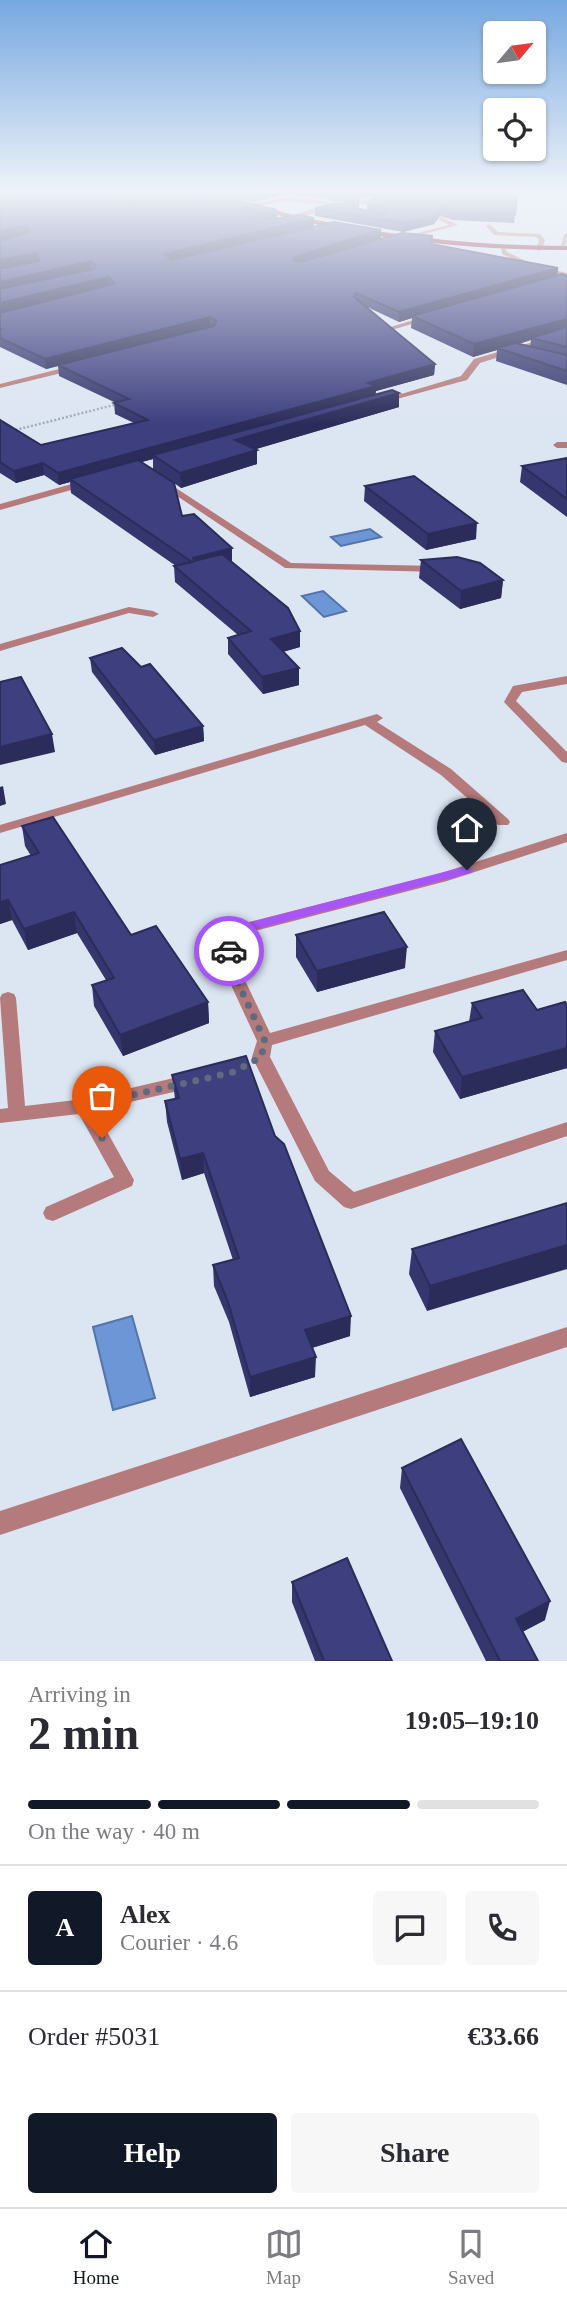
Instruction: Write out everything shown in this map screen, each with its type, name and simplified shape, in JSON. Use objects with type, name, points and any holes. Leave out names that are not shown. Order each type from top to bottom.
[{"type":"street","points":[[548,271],[567,277]]},
{"type":"street","points":[[554,283],[567,277]]},
{"type":"street","points":[[388,329],[439,315]]},
{"type":"street","points":[[373,403],[464,378],[477,361],[567,334]]},
{"type":"street","points":[[513,350],[530,357]]},
{"type":"street","points":[[0,386],[79,365]]},
{"type":"street","points":[[152,475],[289,566],[456,569]]},
{"type":"street","points":[[0,507],[101,479]]},
{"type":"street","points":[[0,648],[129,610],[153,614]]},
{"type":"street","points":[[567,680],[517,688],[510,702],[567,759]]},
{"type":"street","points":[[0,829],[372,720],[446,772],[503,822]]},
{"type":"street","points":[[567,838],[442,878],[237,930],[226,957],[263,1049],[322,1176],[351,1201],[567,1129]]},
{"type":"street","points":[[243,1067],[263,1049],[567,955]]},
{"type":"street","points":[[8,998],[8,1115],[84,1106],[209,1077]]},
{"type":"street","points":[[53,1213],[125,1180],[84,1106]]},
{"type":"street","points":[[0,1523],[567,1337]]},
{"type":"path","points":[[0,434],[126,401]]},
{"type":"water","points":[[370,529],[381,537],[341,546],[331,537]]},
{"type":"water","points":[[323,591],[346,611],[324,617],[302,596]]},
{"type":"water","points":[[132,1316],[155,1398],[113,1410],[93,1327]]},
{"type":"building","points":[[0,271],[50,271],[0,282]]},
{"type":"building","points":[[87,271],[549,271],[399,312],[356,293],[354,297],[435,364],[368,383],[376,386],[58,473],[43,463],[14,471],[0,462],[0,420],[41,445],[148,420],[114,403],[129,399],[58,365],[214,326],[216,321],[210,317],[45,359],[0,338],[0,313],[114,284],[109,277],[0,303],[0,289]]},
{"type":"building","points":[[562,274],[567,276],[567,319],[474,344],[412,316]]},
{"type":"building","points":[[567,327],[567,347],[531,338]]},
{"type":"building","points":[[515,343],[567,355],[567,371],[497,348]]},
{"type":"building","points":[[392,390],[399,393],[235,440],[257,450],[180,473],[153,455]]},
{"type":"building","points":[[567,458],[567,499],[522,466]]},
{"type":"building","points":[[138,460],[174,483],[182,516],[194,514],[232,548],[193,558],[194,561],[222,554],[288,608],[300,631],[271,639],[299,668],[262,677],[228,638],[251,631],[174,566],[192,562],[70,479]]},
{"type":"building","points":[[414,476],[477,523],[428,534],[365,486]]},
{"type":"building","points":[[457,557],[480,563],[503,580],[461,591],[421,560]]},
{"type":"building","points":[[122,648],[141,667],[150,664],[203,726],[154,740],[90,658]]},
{"type":"building","points":[[21,677],[52,734],[0,747],[0,682]]},
{"type":"building","points":[[53,817],[131,935],[156,926],[208,1002],[120,1035],[92,985],[114,978],[74,912],[24,929],[8,900],[0,902],[0,865],[39,853],[22,826]]},
{"type":"building","points":[[384,912],[407,947],[317,971],[296,935]]},
{"type":"building","points":[[523,990],[537,1010],[565,1002],[567,1048],[462,1077],[435,1031],[482,1018],[472,1003]]},
{"type":"building","points":[[246,1056],[275,1136],[284,1144],[351,1316],[305,1330],[316,1357],[250,1377],[228,1302],[213,1265],[239,1258],[203,1153],[180,1159],[165,1101],[179,1098],[172,1075]]},
{"type":"building","points":[[567,1203],[567,1245],[430,1286],[412,1249]]},
{"type":"building","points":[[461,1439],[550,1601],[516,1619],[538,1661],[500,1661],[402,1468]]},
{"type":"building","points":[[347,1558],[392,1661],[324,1661],[292,1582]]},
{"type":"way so far","points":[[102,1138],[84,1106],[234,1072],[261,1057],[265,1041],[226,957],[229,951]]},
{"type":"route","points":[[229,951],[237,930],[467,870]]}]
